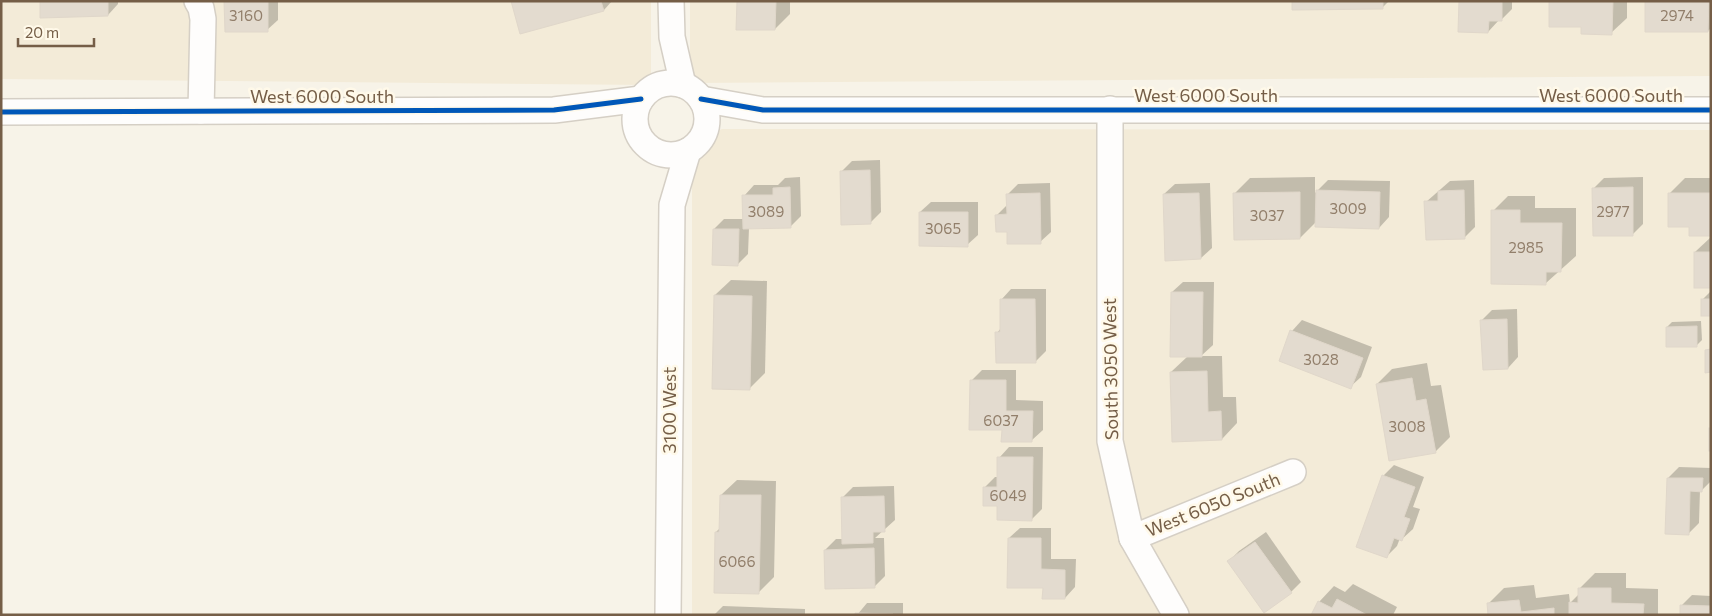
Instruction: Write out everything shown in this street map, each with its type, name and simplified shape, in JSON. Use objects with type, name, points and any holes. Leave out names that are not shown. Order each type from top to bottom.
[{"type":"street","points":[[196,1],[201,8],[203,19],[202,111]]},
{"type":"street","points":[[664,98],[706,108],[707,123],[702,137],[688,151],[669,155],[654,150],[643,140],[638,131],[664,98],[672,37],[672,1]]},
{"type":"street","name":"West 6000 South","points":[[1,112],[554,110],[664,98],[762,110],[1711,110]]},
{"type":"street","name":"South 3050 West","points":[[1110,109],[1110,441],[1132,538],[1176,615]]},
{"type":"street","name":"West 6000 South","points":[[707,123],[762,110]]},
{"type":"street","name":"3100 West","points":[[654,150],[672,205]]},
{"type":"street","name":"3100 West","points":[[668,615],[672,205],[688,151]]},
{"type":"street","name":"West 6050 South","points":[[1132,538],[1293,472]]},
{"type":"shaded area","points":[[1,1],[651,1],[651,85],[1,79]]},
{"type":"shaded area","points":[[690,1],[1711,1],[1711,76],[690,83]]},
{"type":"shaded area","points":[[722,129],[1711,130],[1711,615],[692,615],[692,157],[701,139]]},
{"type":"building","points":[[40,1],[108,1],[108,16],[40,18]]},
{"type":"building","points":[[224,1],[268,1],[268,32],[225,32]]},
{"type":"building","points":[[511,1],[601,1],[604,11],[520,34]]},
{"type":"building","points":[[737,1],[776,1],[775,30],[736,30]]},
{"type":"building","points":[[1292,1],[1383,1],[1383,9],[1292,10]]},
{"type":"building","points":[[1459,1],[1502,1],[1502,21],[1489,21],[1488,33],[1458,32]]},
{"type":"building","points":[[1549,1],[1613,1],[1612,35],[1581,34],[1581,27],[1549,27]]},
{"type":"building","points":[[1645,1],[1709,1],[1708,32],[1645,32]]},
{"type":"building","points":[[870,170],[871,224],[841,225],[840,171]]},
{"type":"building","points":[[790,187],[791,228],[743,229],[742,195],[773,195],[773,188]]},
{"type":"building","points":[[1633,187],[1633,236],[1593,236],[1592,188]]},
{"type":"building","points":[[1316,190],[1380,192],[1379,229],[1315,227]]},
{"type":"building","points":[[1464,190],[1465,239],[1426,240],[1424,201],[1438,201],[1438,191]]},
{"type":"building","points":[[1300,192],[1300,239],[1234,240],[1233,193]]},
{"type":"building","points":[[1040,193],[1041,244],[1007,244],[1007,232],[996,232],[995,215],[1007,214],[1006,194]]},
{"type":"building","points":[[1199,193],[1201,259],[1165,261],[1163,194]]},
{"type":"building","points":[[1668,193],[1711,193],[1711,236],[1689,236],[1689,227],[1668,227]]},
{"type":"building","points":[[1491,210],[1520,210],[1520,223],[1562,223],[1561,272],[1546,272],[1546,285],[1491,284]]},
{"type":"building","points":[[919,212],[968,212],[968,247],[919,246]]},
{"type":"building","points":[[713,229],[739,229],[738,266],[712,265]]},
{"type":"building","points":[[1694,252],[1711,252],[1711,288],[1694,288]]},
{"type":"building","points":[[1171,292],[1203,292],[1202,357],[1170,357]]},
{"type":"building","points":[[714,295],[752,296],[750,390],[712,389]]},
{"type":"building","points":[[1000,299],[1035,299],[1036,363],[996,363],[995,332],[1000,332]]},
{"type":"building","points":[[1701,299],[1711,299],[1711,316],[1701,316]]},
{"type":"building","points":[[1507,319],[1508,369],[1483,370],[1480,320]]},
{"type":"building","points":[[1697,326],[1697,347],[1666,347],[1666,327]]},
{"type":"building","points":[[1290,330],[1363,358],[1351,389],[1279,361]]},
{"type":"building","points":[[1711,349],[1711,372],[1705,373],[1705,350]]},
{"type":"building","points":[[1207,371],[1208,412],[1221,411],[1222,440],[1172,442],[1170,372]]},
{"type":"building","points":[[1412,378],[1416,401],[1426,399],[1436,453],[1389,461],[1376,384]]},
{"type":"building","points":[[970,380],[1006,380],[1006,411],[1033,411],[1032,442],[1001,442],[1002,430],[969,430]]},
{"type":"building","points":[[1709,428],[1711,428],[1711,451],[1709,451]]},
{"type":"building","points":[[997,457],[1033,457],[1032,521],[997,520],[997,506],[983,506],[983,487],[997,487]]},
{"type":"building","points":[[1382,475],[1415,487],[1404,517],[1410,519],[1402,541],[1394,538],[1387,558],[1356,547]]},
{"type":"building","points":[[1667,478],[1703,478],[1702,492],[1690,491],[1689,535],[1665,534]]},
{"type":"building","points":[[720,495],[761,495],[759,594],[714,593],[715,532],[719,532]]},
{"type":"building","points":[[884,496],[885,532],[873,532],[873,543],[842,544],[841,497]]},
{"type":"building","points":[[1008,538],[1041,538],[1041,569],[1065,570],[1065,599],[1042,599],[1043,588],[1007,588]]},
{"type":"building","points":[[1255,542],[1292,593],[1264,613],[1227,561]]},
{"type":"building","points":[[874,548],[875,588],[825,589],[824,550]]},
{"type":"building","points":[[1578,588],[1611,588],[1611,603],[1644,604],[1643,615],[1569,615],[1569,602],[1578,603]]},
{"type":"building","points":[[1337,599],[1367,615],[1311,615],[1318,601],[1332,608]]},
{"type":"building","points":[[1519,600],[1521,612],[1554,608],[1554,615],[1488,615],[1487,603]]},
{"type":"building","points":[[1680,605],[1711,606],[1711,615],[1680,615]]},
{"type":"building","points":[[855,613],[893,614],[893,615],[855,615]]},
{"type":"cycle path","points":[[1,112],[554,110],[641,99]]},
{"type":"cycle path","points":[[701,99],[763,110],[1711,110]]}]
